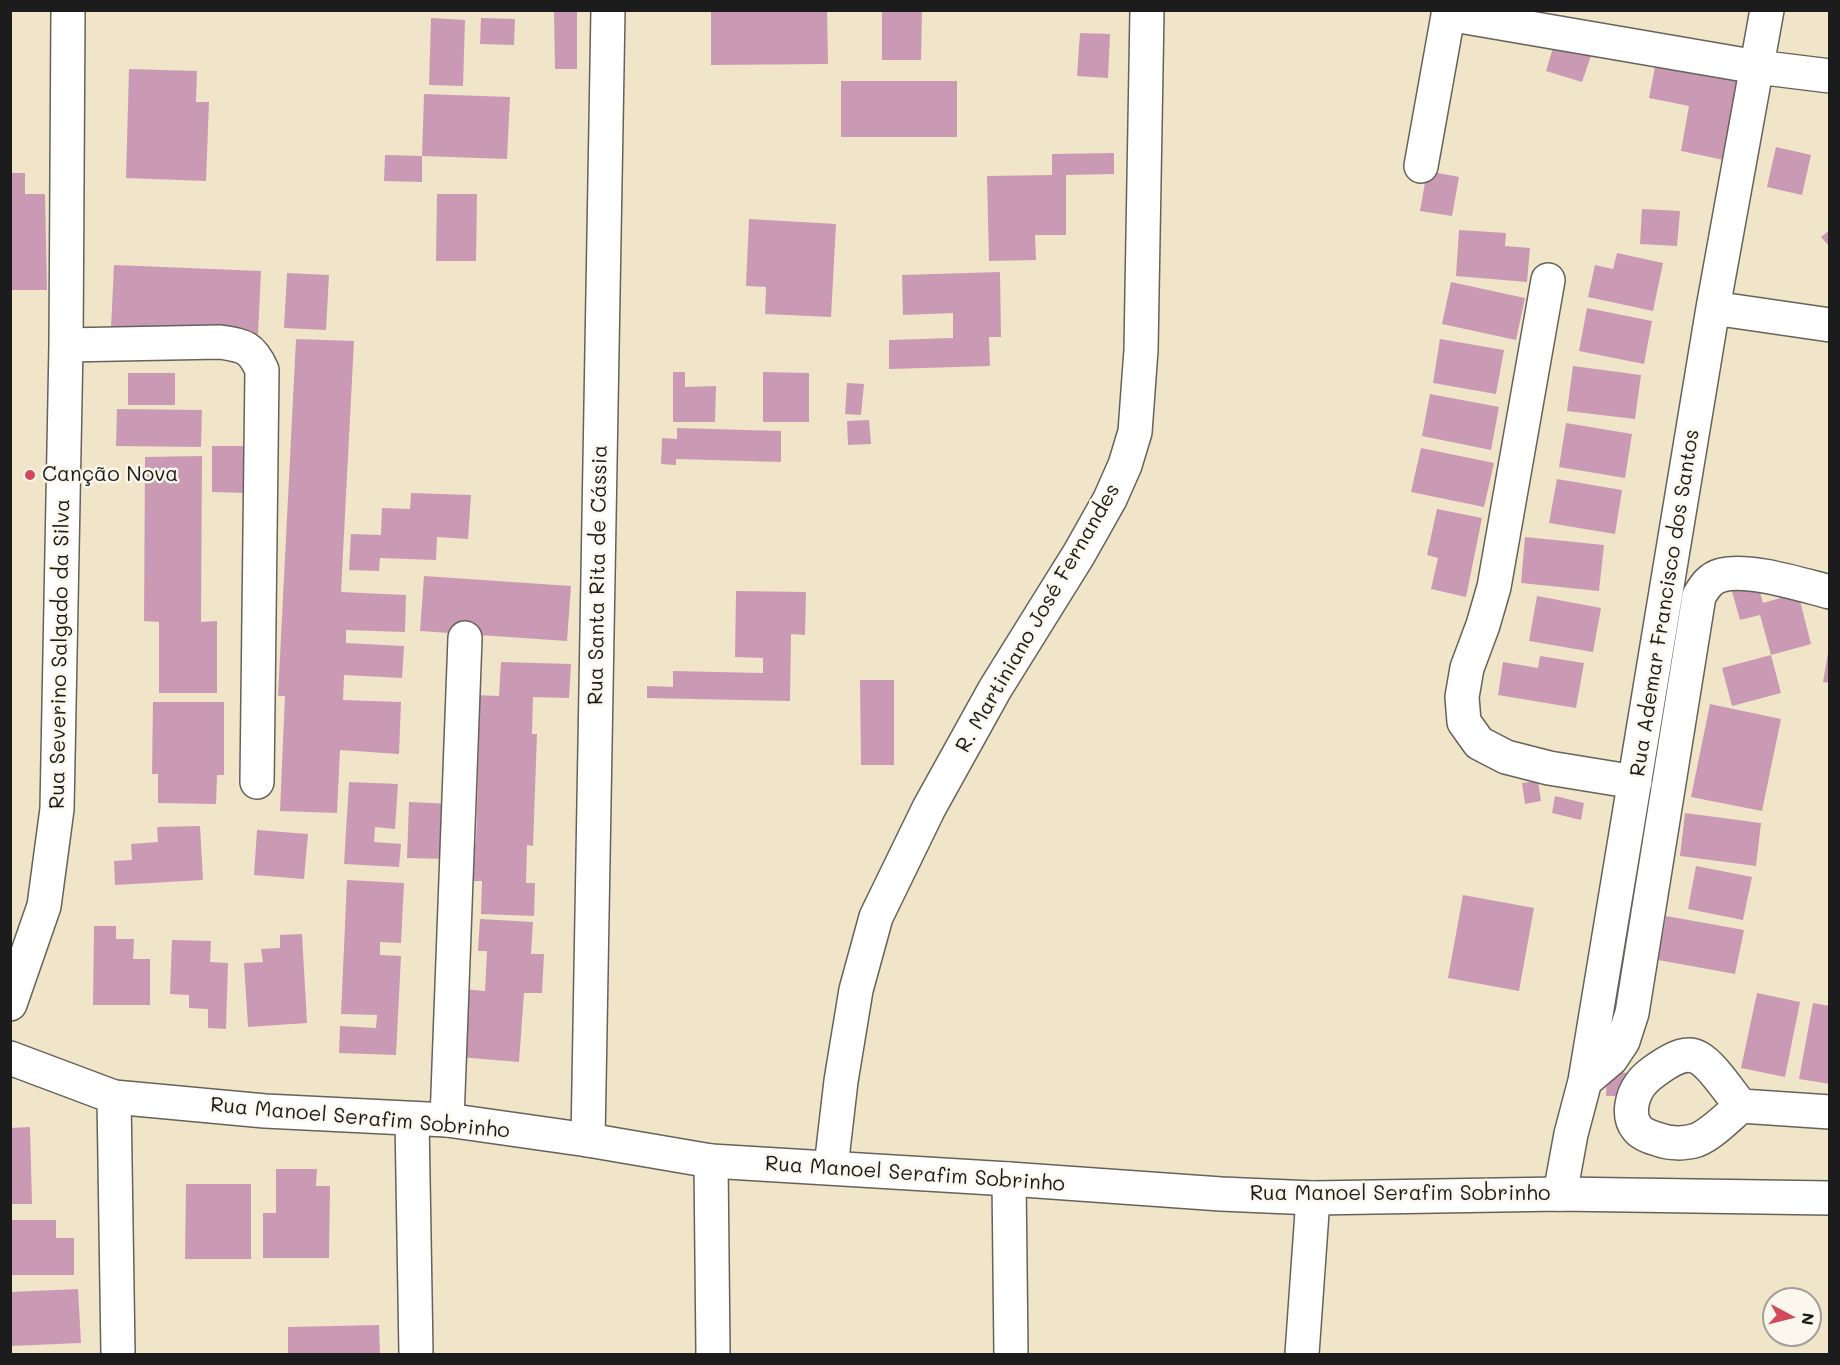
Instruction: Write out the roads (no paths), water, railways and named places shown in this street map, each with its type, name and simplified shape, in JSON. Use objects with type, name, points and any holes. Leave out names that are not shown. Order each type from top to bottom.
[{"type":"street","name":"Rua Severino Salgado da Silva","points":[[10,1004],[44,906],[57,809],[66,345],[68,10]]},
{"type":"street","name":"Rua Santa Rita de Cássia","points":[[588,1140],[608,10]]},
{"type":"street","name":"R. Martiniano José Fernandes","points":[[831,1167],[841,1081],[856,990],[876,917],[929,808],[995,689],[1079,554],[1110,499],[1125,465],[1135,432],[1141,350],[1147,10]]},
{"type":"street","name":"Rua Ademar Francisco dos Santos","points":[[1560,1194],[1571,1134],[1585,1081],[1713,308],[1767,10]]},
{"type":"street","points":[[1421,166],[1448,12],[1757,67],[1830,76]]},
{"type":"street","points":[[1548,280],[1494,587],[1467,668],[1462,697],[1464,722],[1479,743],[1506,757],[1549,768],[1635,782]]},
{"type":"street","points":[[1713,308],[1830,325]]},
{"type":"street","points":[[66,345],[220,342],[241,346],[255,354],[262,370],[257,782]]},
{"type":"street","points":[[1585,1081],[1611,1059],[1623,1041],[1632,1013],[1699,596],[1707,582],[1721,575],[1737,573],[1752,574],[1830,591]]},
{"type":"street","points":[[447,1120],[465,638]]},
{"type":"street","name":"Rua Manoel Serafim Sobrinho","points":[[10,1058],[114,1097],[265,1111],[447,1120],[588,1140],[711,1161],[1313,1198],[1560,1194],[1830,1198]]},
{"type":"street","points":[[114,1097],[118,1354]]},
{"type":"street","points":[[1741,1106],[1830,1112]]},
{"type":"street","points":[[412,1119],[416,1354]]},
{"type":"street","points":[[711,1161],[713,1354]]},
{"type":"street","points":[[1009,1179],[1011,1354]]},
{"type":"street","points":[[1302,1354],[1313,1198]]},
{"type":"place","name":"Canção Nova","points":[[30,475]]}]
